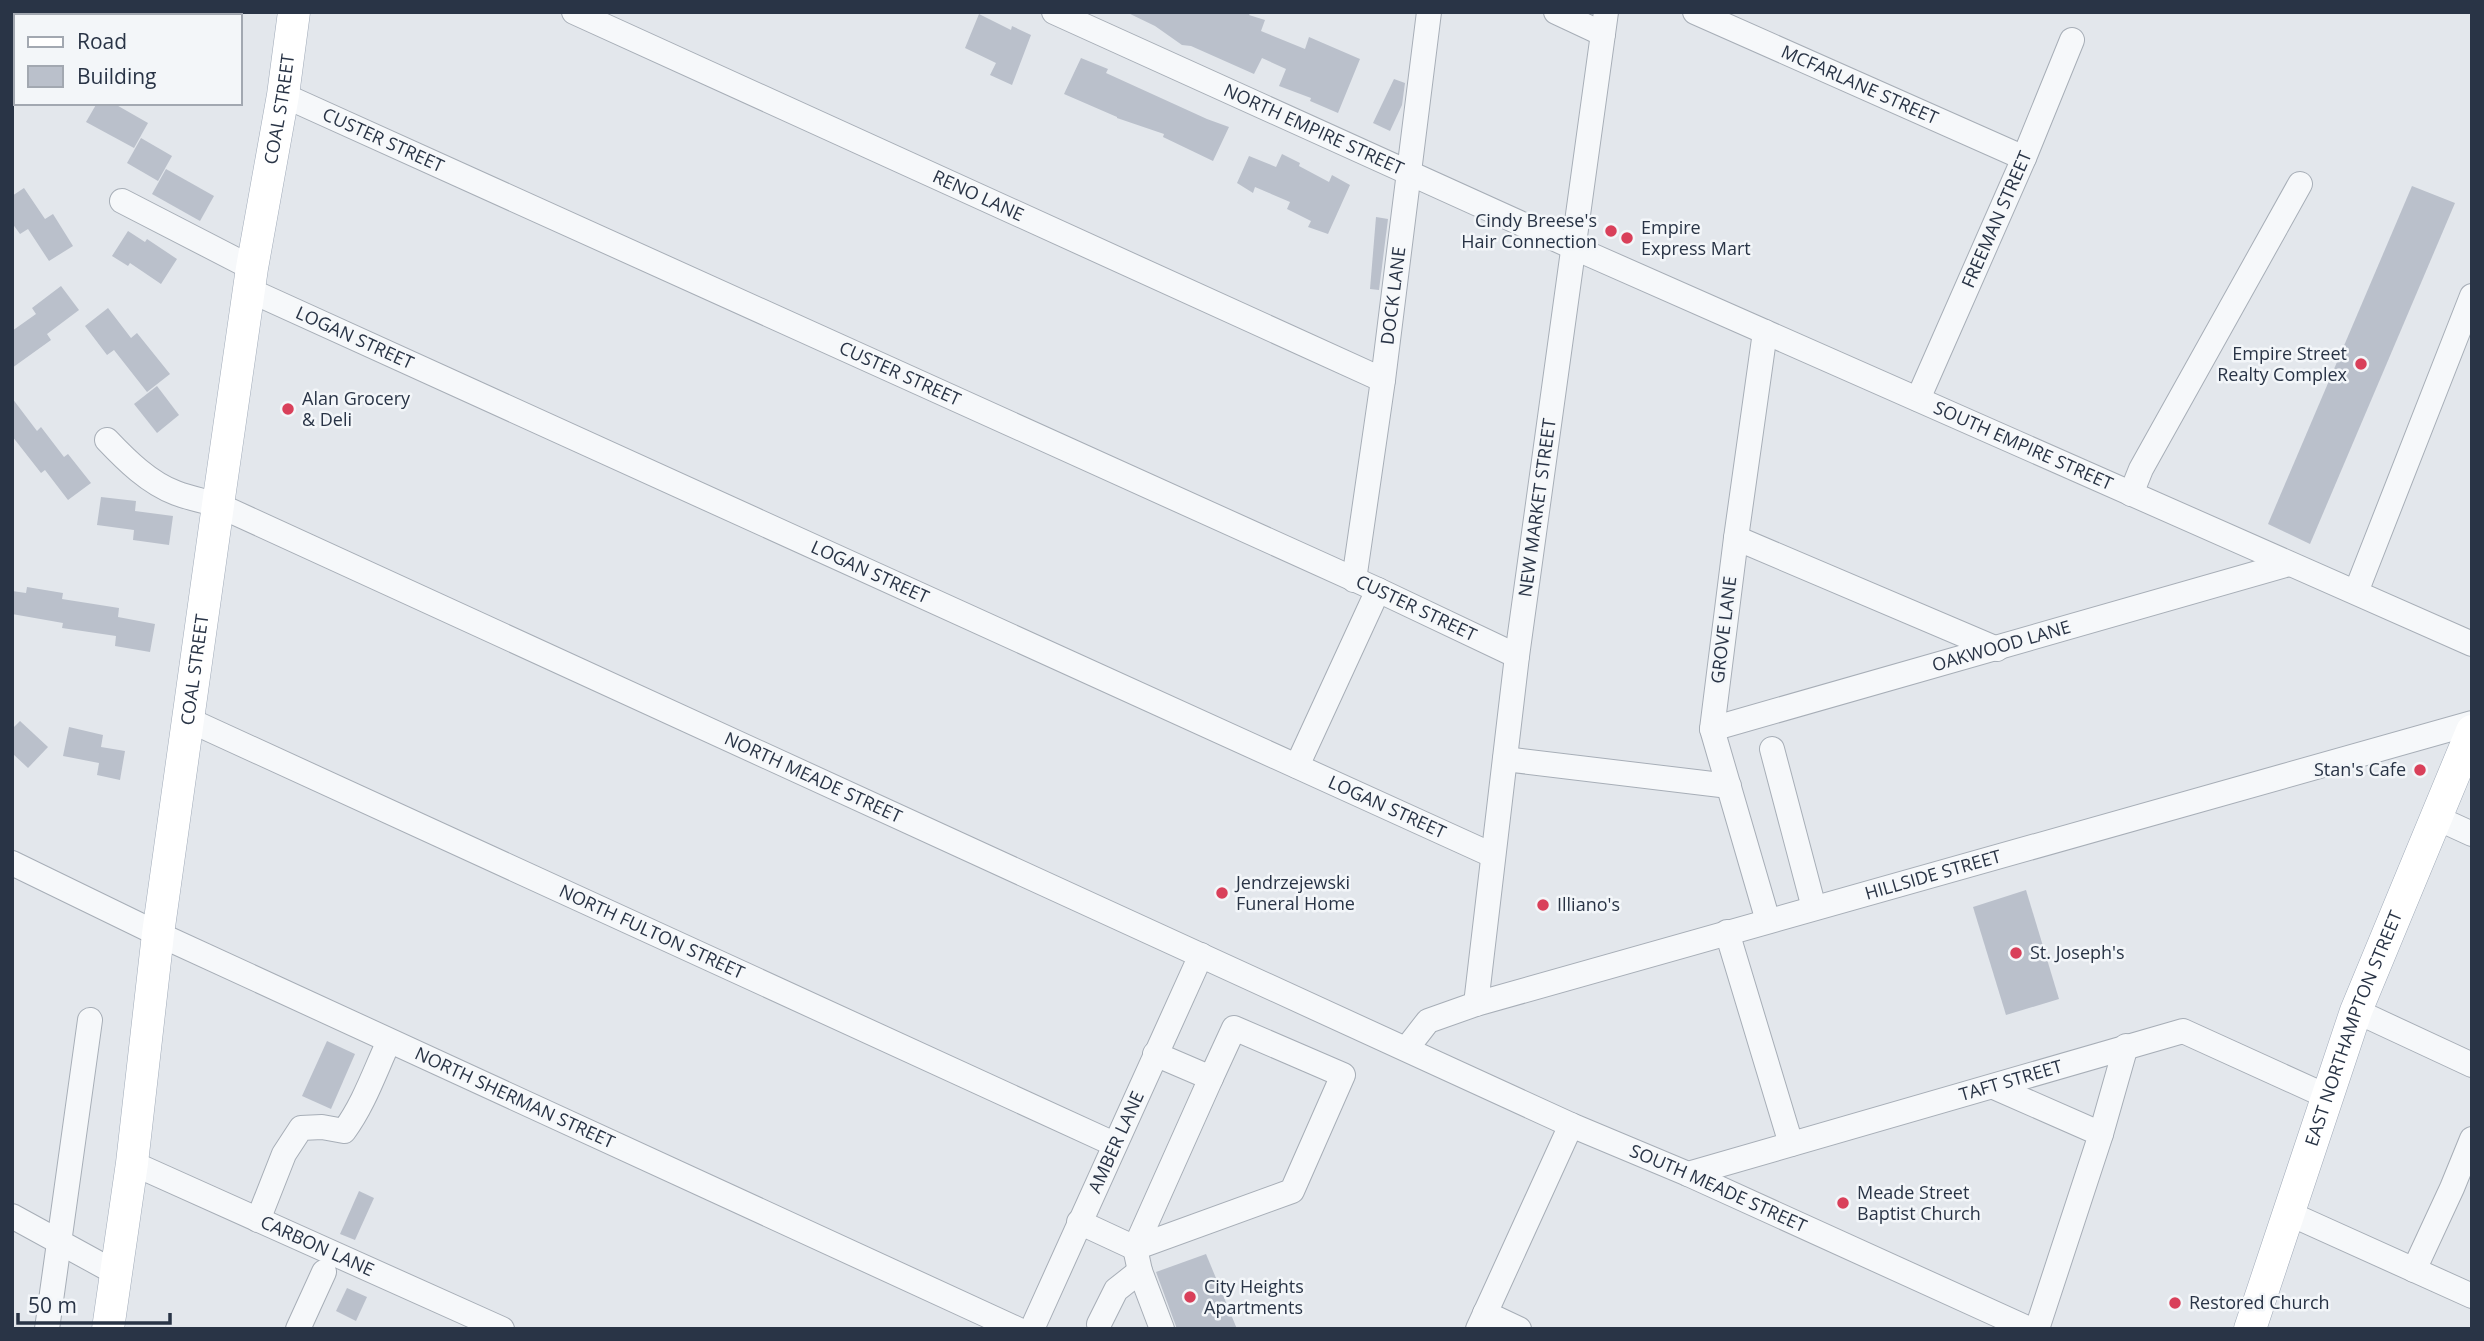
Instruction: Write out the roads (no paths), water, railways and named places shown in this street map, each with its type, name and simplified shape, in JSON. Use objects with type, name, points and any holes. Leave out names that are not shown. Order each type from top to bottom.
[{"type":"main road","name":"COAL STREET","points":[[108,1329],[132,1163],[158,934],[218,505],[294,12]]},
{"type":"main road","name":"EAST NORTHAMPTON STREET","points":[[2250,1329],[2356,1011],[2472,731]]},
{"type":"street","name":"RENO LANE","points":[[574,12],[1384,380]]},
{"type":"street","name":"NORTH EMPIRE STREET","points":[[1054,12],[1575,248]]},
{"type":"street","name":"DOCK LANE","points":[[1354,580],[1384,380],[1429,12]]},
{"type":"street","points":[[1556,12],[1605,23]]},
{"type":"street","name":"MCFARLANE STREET","points":[[1695,12],[2024,158]]},
{"type":"street","name":"NEW MARKET STREET","points":[[1476,1004],[1517,656],[1605,23]]},
{"type":"street","name":"FREEMAN STREET","points":[[1918,399],[2024,158],[2072,40]]},
{"type":"street","name":"CUSTER STREET","points":[[283,95],[1378,590],[1517,656]]},
{"type":"street","points":[[2131,494],[2141,469],[2300,184]]},
{"type":"street","name":"LOGAN STREET","points":[[121,201],[251,279],[1492,855]]},
{"type":"street","name":"SOUTH EMPIRE STREET","points":[[1575,248],[2472,644]]},
{"type":"street","points":[[2356,592],[2471,300]]},
{"type":"street","name":"GROVE LANE","points":[[1765,332],[1712,729],[1768,921]]},
{"type":"street","name":"NORTH MEADE STREET","points":[[107,440],[147,476],[174,492],[218,505],[1407,1048]]},
{"type":"street","points":[[1736,538],[1997,649]]},
{"type":"street","name":"OAKWOOD LANE","points":[[1712,729],[2289,564]]},
{"type":"street","points":[[1297,766],[1378,590]]},
{"type":"street","name":"NORTH FULTON STREET","points":[[190,720],[1114,1144]]},
{"type":"street","name":"HILLSIDE STREET","points":[[1407,1048],[1428,1021],[1476,1004],[2472,723]]},
{"type":"street","points":[[1772,748],[1814,908]]},
{"type":"street","points":[[1505,759],[1729,786]]},
{"type":"street","points":[[2437,818],[2472,834]]},
{"type":"street","name":"NORTH SHERMAN STREET","points":[[12,863],[158,934],[1017,1329]]},
{"type":"street","points":[[1727,932],[1791,1144]]},
{"type":"street","name":"AMBER LANE","points":[[1032,1329],[1201,955]]},
{"type":"street","points":[[2356,1011],[2472,1065]]},
{"type":"street","points":[[39,1328],[60,1244],[90,1020]]},
{"type":"street","points":[[1099,1324],[1116,1290],[1138,1260],[1211,1078],[1234,1028],[1343,1075],[1292,1191],[1138,1260]]},
{"type":"street","name":"TAFT STREET","points":[[1688,1174],[2183,1031],[2326,1096]]},
{"type":"street","points":[[258,1220],[284,1154],[301,1128],[322,1127],[344,1131],[359,1111],[366,1088],[389,1041]]},
{"type":"street","points":[[2037,1329],[2101,1134],[2126,1046]]},
{"type":"street","name":"SOUTH MEADE STREET","points":[[1407,1048],[1571,1125],[1688,1174],[2029,1329]]},
{"type":"street","points":[[1156,1055],[1211,1078]]},
{"type":"street","points":[[1994,1087],[2101,1134]]},
{"type":"street","points":[[1519,1329],[1481,1321],[1571,1125]]},
{"type":"street","points":[[2414,1270],[2472,1139]]},
{"type":"street","name":"CARBON LANE","points":[[132,1163],[502,1329]]},
{"type":"street","points":[[2288,1213],[2472,1296]]},
{"type":"street","points":[[12,1216],[116,1273]]},
{"type":"street","points":[[1079,1222],[1138,1260],[1162,1329]]},
{"type":"street","points":[[298,1329],[324,1272]]},
{"type":"place","name":"Cindy Breese's Hair Connection","points":[[1611,231]]},
{"type":"place","name":"Empire Express Mart","points":[[1627,238]]},
{"type":"place","name":"Empire Street Realty Complex","points":[[2361,364]]},
{"type":"place","name":"Alan Grocery & Deli","points":[[288,409]]},
{"type":"place","name":"Stan's Cafe","points":[[2420,770]]},
{"type":"place","name":"Jendrzejewski Funeral Home","points":[[1222,893]]},
{"type":"place","name":"Illiano's","points":[[1543,905]]},
{"type":"place","name":"St. Joseph's","points":[[2016,953]]},
{"type":"place","name":"Meade Street Baptist Church","points":[[1843,1203]]},
{"type":"place","name":"City Heights Apartments","points":[[1190,1297]]},
{"type":"place","name":"Restored Church","points":[[2175,1303]]}]
